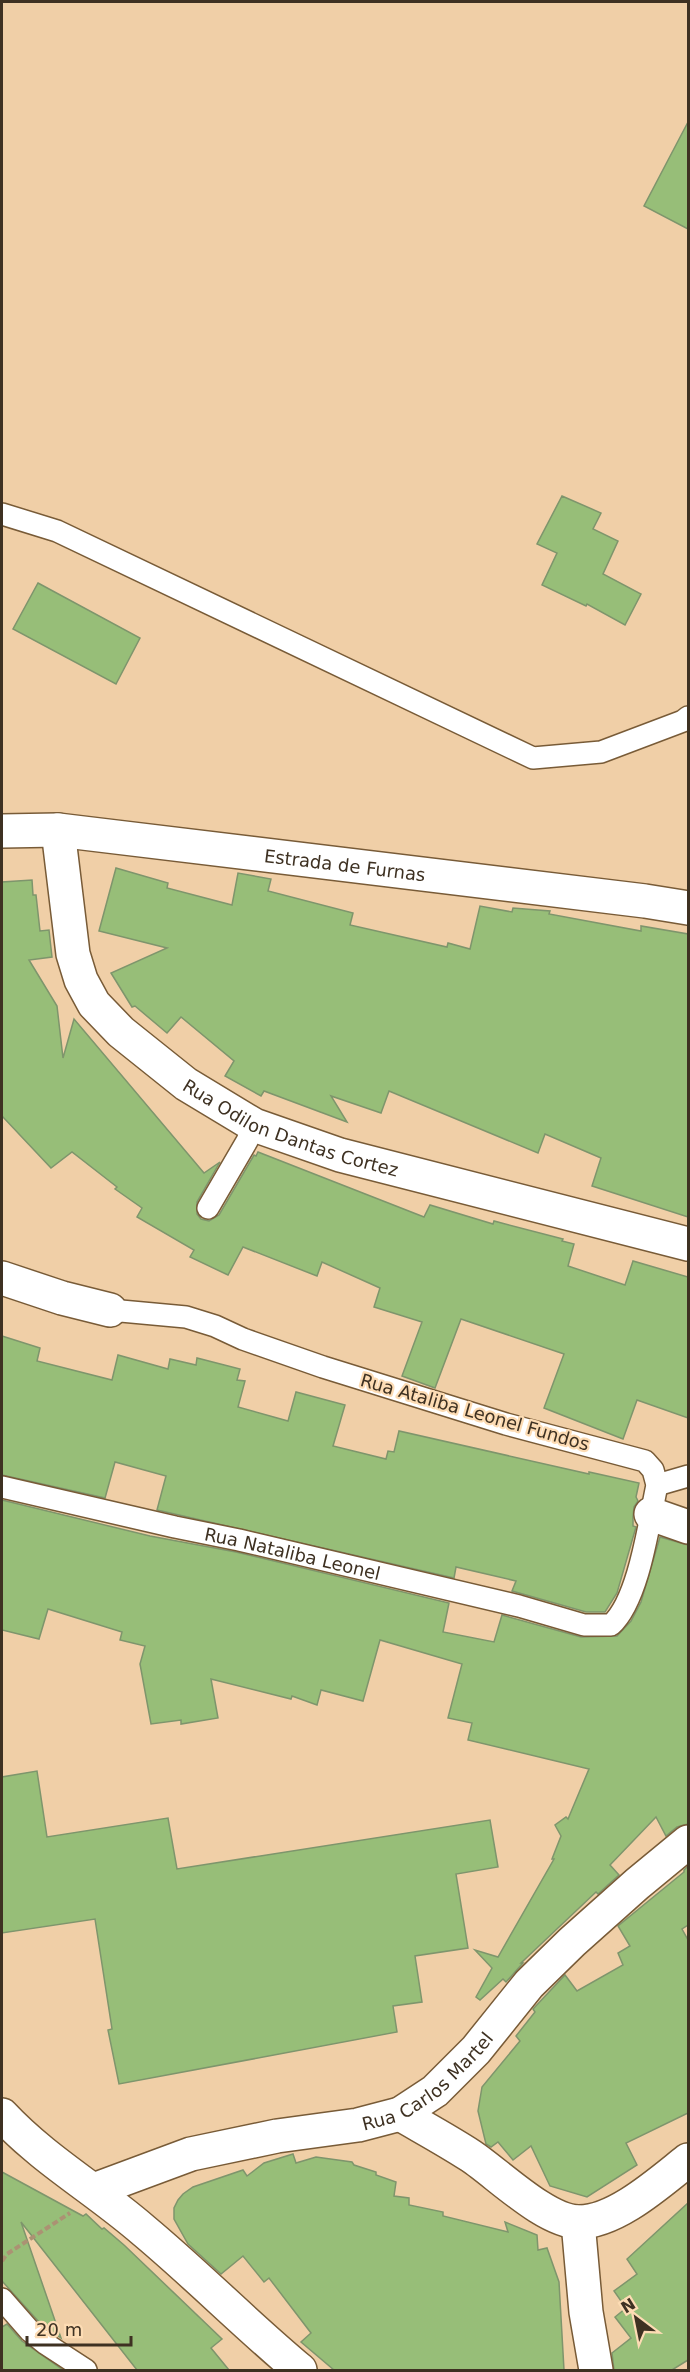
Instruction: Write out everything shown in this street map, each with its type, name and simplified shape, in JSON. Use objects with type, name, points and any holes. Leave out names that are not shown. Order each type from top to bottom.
[{"type":"street","name":"Estrada de Furnas","points":[[2,831],[58,830],[645,900],[688,908]]},
{"type":"street","name":"Rua Odilon Dantas Cortez","points":[[58,830],[73,954],[81,980],[94,1004],[121,1032],[186,1084],[254,1125],[340,1155],[688,1244]]},
{"type":"street","points":[[2,1278],[62,1298],[110,1310]]},
{"type":"street","points":[[654,1499],[688,1527]]},
{"type":"street","name":"Rua Carlos Martel","points":[[94,2190],[191,2154],[277,2136],[358,2125],[400,2114],[435,2091],[476,2050],[529,1984],[636,1884],[688,1842]]},
{"type":"street","points":[[400,2114],[471,2156],[548,2213],[578,2222],[602,2218],[643,2196],[688,2160]]},
{"type":"street","points":[[2,2115],[24,2140],[94,2190],[142,2229],[300,2370]]},
{"type":"street","points":[[578,2222],[586,2312],[596,2370]]},
{"type":"lane","points":[[2,514],[57,531],[533,758],[601,752],[683,721],[688,717]]},
{"type":"lane","points":[[208,1208],[254,1125]]},
{"type":"lane","name":"Rua Ataliba Leonel Fundos","points":[[110,1310],[186,1317],[323,1367],[506,1424],[645,1461],[653,1470],[654,1499]]},
{"type":"lane","points":[[654,1499],[688,1476]]},
{"type":"lane","name":"Rua Nataliba Leonel","points":[[2,1487],[519,1606],[584,1625],[611,1625],[619,1618],[634,1586],[654,1499]]},
{"type":"lane","points":[[2,2299],[30,2331],[86,2370]]},
{"type":"path","points":[[2,2261],[7,2254],[76,2210],[94,2190]]},
{"type":"building","points":[[688,122],[688,229],[644,206]]},
{"type":"building","points":[[562,496],[601,513],[593,529],[618,541],[603,574],[641,594],[625,625],[587,604],[586,606],[542,585],[557,553],[537,544]]},
{"type":"building","points":[[38,583],[140,638],[116,684],[13,629]]},
{"type":"building","points":[[116,868],[168,883],[167,888],[232,905],[238,873],[271,879],[268,891],[353,913],[350,925],[447,947],[448,943],[470,949],[480,906],[512,912],[513,908],[550,911],[549,914],[641,931],[641,926],[688,934],[688,1217],[592,1186],[601,1158],[545,1134],[538,1153],[389,1091],[381,1113],[331,1096],[347,1122],[264,1091],[261,1096],[225,1076],[234,1061],[181,1017],[167,1033],[135,1006],[132,1007],[111,973],[167,948],[99,931]]},
{"type":"building","points":[[32,880],[40,931],[49,930],[52,957],[29,960],[57,1006],[63,1058],[74,1019],[204,1173],[220,1162],[197,1202],[197,1214],[201,1219],[209,1221],[219,1215],[254,1155],[256,1156],[258,1152],[424,1217],[430,1205],[493,1224],[494,1221],[563,1239],[562,1241],[574,1244],[568,1266],[625,1285],[633,1261],[688,1277],[688,1418],[637,1400],[623,1439],[544,1408],[564,1354],[461,1319],[435,1388],[402,1376],[422,1322],[374,1307],[380,1288],[322,1262],[317,1276],[243,1247],[228,1275],[190,1257],[194,1250],[137,1217],[142,1208],[115,1189],[117,1187],[72,1152],[51,1168],[2,1116],[2,882]]},
{"type":"building","points":[[2,1336],[40,1348],[37,1361],[112,1380],[118,1355],[168,1369],[170,1359],[196,1365],[197,1358],[240,1369],[237,1380],[245,1381],[238,1407],[288,1421],[296,1392],[345,1405],[333,1446],[386,1459],[388,1451],[394,1452],[399,1431],[639,1483],[636,1497],[638,1501],[634,1507],[633,1517],[633,1526],[636,1527],[617,1593],[605,1612],[586,1612],[512,1591],[516,1581],[456,1567],[454,1578],[157,1510],[166,1476],[115,1462],[105,1498],[2,1475]]},
{"type":"building","points":[[2,1500],[150,1536],[236,1552],[449,1603],[443,1632],[494,1642],[502,1615],[581,1637],[617,1636],[631,1621],[641,1602],[660,1537],[688,1545],[688,1824],[677,1827],[666,1836],[656,1817],[610,1865],[619,1875],[598,1894],[596,1892],[521,1963],[523,1963],[506,1982],[503,1979],[480,2000],[476,1997],[492,1968],[475,1950],[498,1957],[554,1859],[552,1859],[561,1836],[555,1825],[566,1817],[568,1819],[589,1769],[468,1740],[472,1723],[448,1718],[462,1664],[380,1640],[363,1701],[321,1690],[317,1705],[292,1696],[291,1699],[211,1679],[218,1718],[181,1724],[181,1720],[151,1724],[140,1664],[145,1646],[120,1640],[122,1632],[48,1609],[39,1639],[2,1630]]},
{"type":"building","points":[[37,1771],[47,1837],[168,1818],[177,1869],[490,1820],[498,1867],[456,1874],[468,1948],[415,1956],[422,2002],[393,2006],[397,2032],[119,2084],[108,2030],[112,2029],[95,1919],[2,1933],[2,1777]]},
{"type":"building","points":[[688,1866],[688,1925],[682,1929],[688,1940],[688,2113],[626,2143],[637,2165],[587,2197],[550,2186],[531,2146],[513,2160],[498,2142],[491,2147],[486,2144],[478,2111],[482,2087],[520,2041],[516,2036],[535,2012],[533,2009],[565,1975],[577,1991],[623,1965],[618,1953],[630,1946],[618,1926],[684,1872]]},
{"type":"building","points":[[293,2154],[296,2163],[316,2157],[352,2162],[354,2165],[376,2172],[376,2175],[396,2182],[394,2196],[409,2198],[409,2205],[443,2212],[443,2216],[508,2232],[505,2222],[537,2235],[538,2250],[547,2248],[559,2282],[564,2370],[334,2370],[301,2342],[311,2333],[269,2278],[264,2282],[243,2256],[221,2274],[188,2244],[174,2219],[174,2208],[178,2200],[193,2187],[243,2170],[247,2176],[264,2163]]},
{"type":"building","points":[[2,2172],[83,2216],[86,2214],[124,2245],[222,2339],[211,2348],[229,2370],[137,2370],[21,2222],[61,2338],[39,2322],[2,2281]]},
{"type":"building","points":[[688,2203],[688,2360],[672,2370],[614,2370],[612,2353],[631,2338],[615,2317],[626,2308],[614,2291],[637,2274],[627,2259]]},
{"type":"building","points":[[7,2324],[22,2341],[63,2370],[2,2370],[2,2327]]}]
